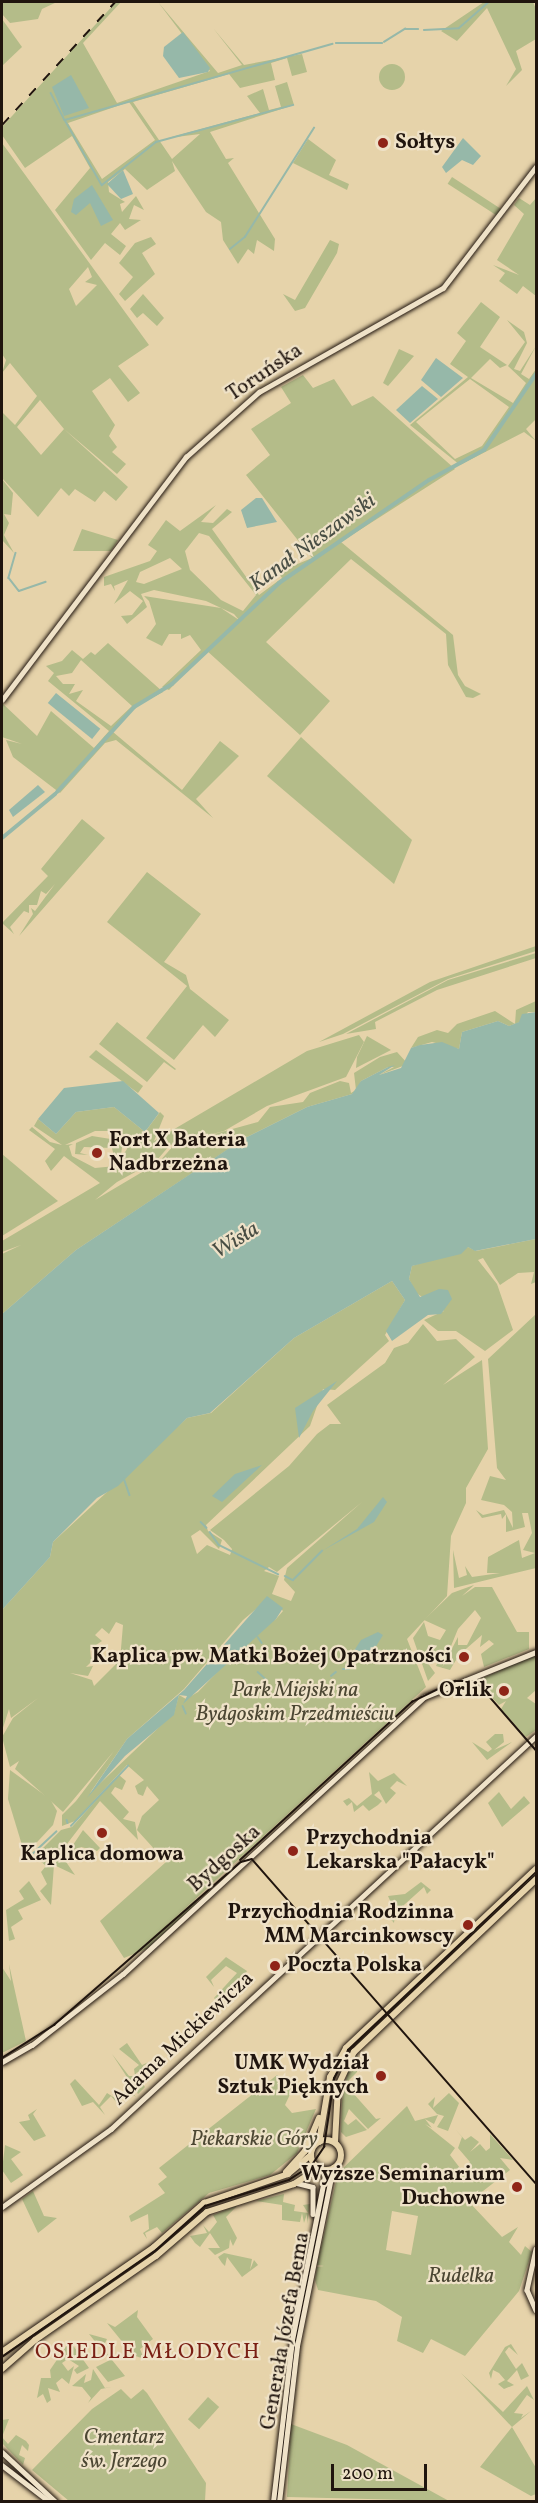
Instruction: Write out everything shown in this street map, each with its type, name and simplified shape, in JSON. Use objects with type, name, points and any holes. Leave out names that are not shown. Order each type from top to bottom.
[{"type":"main road","name":"Toruńska","points":[[2,700],[42,642],[100,575],[140,512],[186,457],[259,392],[445,286],[537,167]]},
{"type":"main road","name":"Bydgoska","points":[[2,2062],[32,2045],[123,1974],[430,1693],[537,1652]]},
{"type":"main road","name":"Adama Mickiewicza","points":[[2,2207],[111,2129],[537,1736]]},
{"type":"main road","points":[[281,2176],[303,2154],[323,2109],[337,2061],[386,2009],[537,1869]]},
{"type":"main road","points":[[2,2369],[35,2340],[156,2256],[207,2212],[294,2184],[326,2169],[341,2155],[335,2142],[338,2086],[345,2064],[392,2016],[537,1879]]},
{"type":"main road","points":[[2,2352],[154,2247],[204,2203],[281,2176],[311,2155],[319,2142],[323,2109]]},
{"type":"main road","points":[[319,2142],[335,2142]]},
{"type":"main road","points":[[311,2155],[326,2169]]},
{"type":"main road","name":"Generała Józefa Bema","points":[[273,2502],[278,2434],[312,2226],[326,2169]]},
{"type":"main road","name":"Generała Józefa Bema","points":[[279,2502],[297,2346],[326,2169]]},
{"type":"main road","points":[[294,2184],[307,2182],[314,2189],[312,2226]]},
{"type":"main road","points":[[537,2249],[527,2290],[537,2310]]},
{"type":"main road","points":[[2,2452],[56,2502]]},
{"type":"main road","points":[[2,2465],[50,2502]]},
{"type":"green space","points":[[2,2],[57,2],[42,9],[38,19],[10,23],[2,14]]},
{"type":"green space","points":[[116,2],[121,2],[83,43],[117,103],[210,71],[158,2],[218,73],[242,65],[213,28],[244,65],[302,54],[307,72],[292,76],[287,58],[271,63],[275,80],[240,88],[229,74],[133,102],[172,159],[200,134],[168,138],[260,113],[247,96],[263,89],[269,110],[281,107],[275,86],[287,82],[294,105],[210,132],[226,159],[234,158],[228,163],[275,239],[274,251],[257,240],[254,254],[248,249],[238,264],[223,240],[221,222],[206,212],[172,161],[175,171],[147,190],[125,169],[108,182],[109,192],[125,202],[120,204],[122,212],[136,196],[144,210],[134,205],[129,219],[141,220],[125,230],[120,223],[111,234],[126,246],[120,255],[105,243],[91,260],[55,210],[90,168],[72,136],[25,168],[2,135],[2,127]],"holes":[[[129,102],[155,140],[102,179],[68,123]]]},
{"type":"green space","points":[[484,2],[533,2],[536,9],[536,39],[516,51],[522,70],[506,86],[516,69],[487,8],[457,41],[441,31]]},
{"type":"green space","points":[[2,19],[22,47],[2,66]]},
{"type":"green space","points":[[392,64],[401,68],[405,77],[401,86],[392,90],[383,86],[379,77],[383,68]]},
{"type":"green space","points":[[308,139],[336,160],[329,175],[349,184],[347,190],[293,163]]},
{"type":"green space","points":[[2,143],[149,345],[118,366],[140,393],[128,402],[110,378],[92,391],[115,425],[109,436],[117,447],[112,452],[126,464],[117,474],[64,429],[128,487],[116,501],[104,491],[95,502],[75,489],[69,496],[61,488],[38,517],[2,478],[2,412],[15,425],[37,396],[10,363],[2,373],[6,360],[2,354]],"holes":[[[88,267],[92,277],[85,282],[97,285],[76,306],[69,289]],[[40,400],[64,429],[41,455],[17,427]]]},
{"type":"green space","points":[[452,177],[501,209],[497,216],[448,184]]},
{"type":"green space","points":[[519,198],[530,205],[536,198],[536,296],[523,286],[517,294],[499,281],[505,273],[493,265],[519,275],[497,260],[524,214],[514,205]]},
{"type":"green space","points":[[151,237],[156,244],[142,253],[155,274],[125,301],[119,294],[133,277],[119,263],[135,243]]},
{"type":"green space","points":[[330,240],[339,244],[337,253],[305,308],[295,311],[283,294],[295,300]]},
{"type":"green space","points":[[143,294],[164,318],[157,326],[143,313],[137,318],[130,309]]},
{"type":"green space","points":[[481,302],[500,317],[480,347],[507,365],[500,368],[490,359],[471,378],[513,403],[526,383],[508,366],[525,342],[507,320],[524,332],[527,343],[514,369],[520,371],[536,346],[521,374],[529,379],[536,369],[536,419],[526,429],[536,441],[524,432],[460,465],[410,425],[468,377],[450,364],[466,341],[457,333]],"holes":[[[470,379],[509,407],[482,446],[455,459],[416,422]]]},
{"type":"green space","points":[[399,349],[414,356],[388,386],[383,383]]},
{"type":"green space","points":[[303,375],[313,388],[334,379],[352,406],[373,396],[455,469],[341,542],[453,635],[458,675],[465,686],[481,694],[473,698],[466,697],[448,665],[446,634],[351,559],[266,642],[330,701],[300,735],[206,650],[169,690],[162,687],[201,650],[190,635],[181,639],[181,634],[169,634],[162,646],[146,638],[156,624],[149,601],[144,596],[221,608],[239,620],[234,614],[206,601],[154,590],[141,594],[147,607],[127,624],[121,616],[132,615],[143,601],[130,591],[114,604],[128,580],[114,586],[115,591],[111,584],[104,586],[104,577],[150,561],[157,551],[148,545],[166,520],[180,531],[216,505],[201,522],[213,523],[227,509],[232,512],[212,529],[259,595],[282,578],[278,572],[312,558],[246,475],[270,455],[251,429],[291,403],[281,387]],"holes":[[[199,533],[209,536],[256,595],[243,611],[221,600],[190,570],[185,551]],[[170,558],[182,569],[144,584],[136,582],[140,572]]]},
{"type":"green space","points":[[2,479],[13,493],[11,515],[4,514],[9,523],[4,535],[14,553],[2,540]]},
{"type":"green space","points":[[82,529],[118,540],[111,551],[73,551]]},
{"type":"green space","points":[[108,643],[163,692],[136,706],[113,732],[182,790],[220,741],[239,756],[196,799],[213,818],[116,740],[105,743],[60,793],[13,757],[6,740],[22,744],[2,737],[2,703],[37,736],[51,711],[94,748],[109,731],[48,681],[54,673],[46,666],[62,661],[72,650],[83,659],[91,652],[95,655]],"holes":[[[81,660],[132,706],[111,726],[76,701],[83,690],[69,694],[75,684],[63,684],[56,676],[72,673]]]},
{"type":"green space","points":[[301,737],[412,840],[394,884],[267,776]]},
{"type":"green space","points":[[82,819],[105,838],[19,936],[33,914],[31,908],[35,911],[55,884],[46,894],[41,891],[37,905],[29,905],[29,913],[24,911],[10,927],[14,934],[2,923],[48,876],[41,869]]},
{"type":"green space","points":[[147,872],[201,914],[164,962],[186,975],[190,989],[229,1020],[215,1037],[203,1025],[174,1060],[146,1038],[187,986],[107,922]]},
{"type":"green space","points":[[536,946],[536,951],[448,979],[343,1034],[319,1042],[430,982]]},
{"type":"green space","points":[[536,953],[536,958],[437,990],[375,1022],[376,1029],[346,1034],[448,980]]},
{"type":"green space","points":[[536,1001],[536,1012],[528,1012],[520,1022],[515,1024],[516,1010]]},
{"type":"green space","points":[[495,1011],[515,1024],[509,1026],[498,1021],[462,1032],[459,1049],[432,1042],[411,1048],[418,1037],[437,1030],[448,1033],[457,1024]]},
{"type":"green space","points":[[117,1022],[176,1069],[164,1062],[147,1082],[99,1044]]},
{"type":"green space","points":[[359,1035],[364,1042],[346,1077],[267,1106],[224,1131],[170,1145],[157,1160],[117,1182],[95,1200],[159,1162],[174,1145],[258,1122],[270,1107],[303,1102],[310,1093],[340,1081],[349,1083],[351,1093],[356,1090],[354,1073],[380,1057],[397,1052],[408,1064],[379,1075],[394,1067],[388,1067],[361,1081],[358,1090],[352,1094],[307,1107],[245,1138],[76,1250],[2,1314],[2,1254],[21,1245],[2,1252],[2,1241],[100,1183],[64,1156],[51,1171],[45,1161],[55,1149],[29,1130],[32,1127],[50,1142],[62,1145],[34,1126],[38,1119],[56,1134],[76,1112],[114,1107],[145,1132],[160,1112],[164,1116],[154,1141],[307,1051]],"holes":[[[95,1131],[118,1131],[125,1139],[127,1149],[116,1166],[95,1168],[72,1156],[69,1146],[73,1144],[65,1145]]]},
{"type":"green space","points":[[367,1036],[391,1050],[356,1068],[357,1057]]},
{"type":"green space","points":[[96,1050],[143,1086],[138,1093],[89,1057]]},
{"type":"green space","points":[[92,1136],[123,1141],[120,1161],[115,1161],[112,1148],[84,1147],[80,1153],[88,1155],[75,1154],[76,1143]]},
{"type":"green space","points":[[2,1154],[58,1201],[2,1236]]},
{"type":"green space","points":[[536,1239],[536,1282],[531,1284],[534,1272],[518,1273],[500,1285],[483,1258],[478,1260],[497,1284],[513,1330],[485,1351],[456,1331],[438,1331],[424,1320],[444,1311],[416,1293],[409,1279],[412,1266],[468,1247],[476,1251]]},
{"type":"green space","name":"Park Miejski na Bydgoskim Przedmieściu","points":[[392,1281],[405,1300],[385,1335],[389,1341],[335,1390],[323,1389],[310,1426],[206,1525],[208,1531],[222,1540],[219,1549],[200,1530],[191,1536],[197,1554],[207,1545],[230,1555],[232,1549],[224,1540],[210,1530],[289,1466],[317,1434],[330,1424],[341,1424],[327,1405],[385,1363],[394,1348],[408,1343],[423,1324],[437,1341],[456,1339],[475,1357],[443,1385],[482,1360],[488,1449],[466,1488],[466,1503],[451,1536],[447,1596],[407,1639],[426,1687],[155,1936],[195,1900],[198,1904],[149,1948],[124,1958],[100,1921],[166,1862],[137,1830],[142,1816],[159,1800],[147,1786],[143,1796],[138,1794],[135,1786],[144,1780],[127,1765],[75,1821],[62,1826],[62,1815],[76,1801],[114,1751],[63,1812],[15,1769],[19,1761],[10,1767],[2,1737],[13,1718],[38,1698],[11,1718],[9,1709],[2,1731],[2,1610],[50,1557],[53,1542],[187,1418],[211,1413],[294,1338]],"holes":[[[362,1502],[287,1568],[284,1580],[295,1592],[291,1601],[272,1594],[279,1576],[264,1571],[269,1567],[277,1572]],[[269,1598],[283,1611],[276,1619],[254,1634],[198,1692],[186,1699],[179,1695],[174,1713],[90,1793],[127,1739],[184,1689],[243,1620]],[[116,1622],[123,1625],[120,1660],[94,1686],[92,1680],[70,1673],[88,1676],[93,1666],[86,1667],[98,1655],[91,1658],[90,1649],[102,1641],[95,1635],[102,1628],[109,1634]]]},
{"type":"green space","points":[[536,1314],[536,1568],[454,1588],[453,1550],[459,1578],[467,1575],[465,1566],[472,1577],[500,1573],[487,1573],[488,1557],[519,1540],[522,1558],[535,1553],[523,1550],[532,1533],[528,1513],[522,1513],[525,1527],[506,1532],[506,1514],[513,1528],[512,1512],[504,1505],[481,1500],[490,1476],[506,1480],[497,1468],[488,1359]]},
{"type":"green space","points":[[476,1510],[483,1515],[504,1510],[506,1514],[502,1519],[501,1514],[482,1518]]},
{"type":"green space","points":[[474,1585],[462,1596],[475,1587],[492,1587],[517,1632],[529,1632],[529,1649],[484,1667],[481,1654],[494,1644],[489,1640],[480,1647],[482,1635],[459,1655],[450,1670],[442,1668],[436,1666],[443,1651],[425,1659],[435,1673],[428,1681],[413,1638],[424,1622],[428,1636],[440,1640],[446,1630],[424,1620],[452,1593]],"holes":[[[475,1610],[481,1618],[467,1645],[458,1645],[458,1637],[442,1668],[458,1629]]]},
{"type":"green space","points":[[536,1654],[536,1690],[527,1698],[536,1704],[536,1730],[526,1737],[501,1709],[506,1701],[499,1705],[476,1681]]},
{"type":"green space","points":[[495,1734],[503,1734],[504,1742],[494,1750],[512,1742],[487,1760],[472,1742],[488,1752],[492,1749],[486,1742]]},
{"type":"green space","points":[[10,1770],[50,1799],[57,1811],[53,1825],[25,1855],[8,1799]]},
{"type":"green space","points":[[369,1772],[378,1781],[394,1773],[407,1786],[397,1781],[390,1788],[396,1793],[386,1804],[379,1791],[374,1795],[382,1801],[378,1805],[369,1811],[363,1805],[354,1812],[352,1802],[347,1806],[343,1801],[349,1798],[357,1806],[372,1794]]},
{"type":"green space","points":[[119,1775],[126,1781],[122,1790],[115,1787],[111,1793],[129,1812],[123,1819],[135,1822],[138,1840],[100,1801],[60,1853],[75,1875],[54,1865],[51,1905],[40,1891],[47,1884],[41,1872],[46,1866],[35,1856],[61,1830],[72,1827]]},
{"type":"green space","points":[[499,1792],[511,1809],[524,1796],[530,1803],[502,1827],[488,1803]]},
{"type":"green space","points":[[83,1830],[100,1848],[97,1851],[81,1847],[76,1853],[71,1848]]},
{"type":"green space","points":[[29,1881],[41,1900],[18,1910],[23,1919],[11,1927],[15,1939],[9,1941],[6,1910],[24,1899],[19,1891]]},
{"type":"green space","points":[[421,1882],[431,1890],[427,1894],[424,1887],[395,1913],[394,1923],[388,1916],[392,1905],[388,1896],[405,1894]]},
{"type":"green space","points":[[226,1957],[247,1971],[241,1980],[243,1990],[236,1983],[217,2001],[214,1998],[237,1973],[226,1966],[211,1980],[214,1987],[206,1977]]},
{"type":"green space","points":[[9,1964],[26,2041],[2,2053],[2,1967],[11,1981]]},
{"type":"green space","points":[[127,2043],[142,2065],[151,2061],[143,2066],[146,2070],[136,2073],[137,2077],[145,2071],[139,2079],[145,2087],[138,2094],[112,2054],[129,2076],[135,2076],[134,2069],[139,2065],[119,2049]]},
{"type":"green space","points":[[356,2055],[361,2061],[357,2072],[345,2084],[348,2070]]},
{"type":"green space","name":"Piekarskie Góry","points":[[277,2075],[293,2088],[285,2105],[292,2113],[316,2109],[297,2153],[270,2175],[209,2193],[162,2233],[157,2227],[145,2233],[147,2239],[143,2233],[149,2229],[148,2214],[131,2222],[129,2216],[165,2193],[158,2184],[167,2177],[159,2168]]},
{"type":"green space","points":[[75,2079],[99,2105],[107,2093],[118,2100],[129,2089],[136,2097],[129,2092],[117,2103],[111,2096],[100,2107],[105,2115],[93,2102],[82,2106],[70,2084]]},
{"type":"green space","points":[[345,2084],[376,2119],[381,2118],[368,2129],[349,2109],[344,2121],[348,2125],[356,2119],[367,2130],[346,2137],[341,2132]]},
{"type":"green space","points":[[449,2093],[459,2103],[448,2131],[437,2127],[444,2116],[437,2114],[428,2104],[435,2097],[433,2108]]},
{"type":"green space","name":"Rudelka","points":[[407,2106],[415,2121],[438,2115],[434,2124],[425,2119],[432,2128],[425,2124],[455,2148],[450,2155],[463,2172],[470,2162],[458,2148],[462,2137],[455,2129],[465,2140],[471,2136],[479,2142],[470,2152],[480,2144],[486,2151],[490,2148],[490,2134],[513,2160],[500,2158],[510,2170],[469,2202],[502,2237],[518,2227],[509,2242],[521,2255],[525,2246],[532,2252],[519,2291],[465,2356],[431,2339],[423,2353],[397,2341],[402,2317],[376,2301],[318,2290],[315,2280],[317,2267],[324,2266],[317,2265],[338,2173]],"holes":[[[392,2211],[418,2216],[411,2255],[386,2250]]]},
{"type":"green space","points":[[37,2109],[33,2114],[46,2136],[34,2141],[19,2122],[30,2120],[28,2115]]},
{"type":"green space","points":[[5,2145],[21,2152],[11,2159],[23,2175],[11,2183],[2,2170]]},
{"type":"green space","points":[[33,2191],[44,2216],[57,2218],[38,2233],[22,2199]]},
{"type":"green space","points":[[284,2194],[283,2202],[295,2205],[294,2211],[308,2213],[303,2205],[310,2204],[307,2224],[307,2214],[304,2223],[302,2213],[300,2222],[282,2220],[282,2205],[256,2201]]},
{"type":"green space","points":[[238,2205],[226,2217],[237,2238],[233,2246],[230,2239],[229,2248],[215,2255],[208,2248],[220,2248],[210,2233],[200,2247],[195,2243],[190,2236],[207,2233],[203,2225],[209,2232],[217,2222],[213,2215]]},
{"type":"green space","points":[[224,2253],[252,2259],[250,2270],[254,2260],[258,2265],[242,2277],[227,2257],[225,2266],[222,2263],[218,2257]]},
{"type":"green space","points":[[138,2310],[137,2317],[153,2339],[140,2349],[144,2359],[133,2355],[107,2323],[115,2327]]},
{"type":"green space","points":[[89,2334],[107,2339],[103,2347],[95,2339],[125,2376],[108,2382],[96,2367],[110,2360]]},
{"type":"green space","points":[[72,2344],[89,2368],[77,2374],[74,2370],[79,2366],[68,2359],[62,2363],[68,2371],[74,2366],[69,2384],[62,2378],[56,2383],[60,2392],[48,2388],[51,2400],[47,2403],[43,2394],[37,2398],[41,2378],[51,2378],[50,2370],[67,2345],[73,2359]]},
{"type":"green space","points":[[511,2344],[518,2355],[509,2347],[505,2352],[516,2369],[522,2363],[529,2376],[521,2380],[517,2370],[507,2381],[514,2385],[504,2389],[498,2384],[505,2380],[499,2373],[493,2370],[491,2379],[489,2373],[505,2347]]},
{"type":"green space","points":[[93,2369],[105,2388],[112,2387],[101,2389],[88,2403],[91,2398],[82,2387],[72,2386],[86,2374],[84,2383],[91,2380]]},
{"type":"green space","points":[[461,2373],[503,2412],[527,2386],[534,2400],[527,2395],[514,2413],[523,2414],[521,2418],[531,2411],[512,2427]]},
{"type":"green space","name":"Cmentarz św. Jerzego","points":[[121,2389],[131,2399],[143,2389],[147,2393],[206,2483],[205,2501],[69,2501],[32,2470],[92,2409]]},
{"type":"green space","points":[[208,2397],[219,2407],[199,2429],[188,2419]]},
{"type":"green space","points":[[9,2419],[2,2437],[2,2420]]},
{"type":"green space","points":[[291,2424],[347,2445],[449,2501],[287,2497]]},
{"type":"green space","points":[[512,2427],[536,2468],[536,2494],[531,2496],[480,2467]]},
{"type":"green space","points":[[16,2435],[29,2445],[28,2451],[22,2445],[19,2455],[25,2458],[23,2465],[2,2443],[2,2437],[8,2444]]},
{"type":"water","points":[[183,32],[210,68],[208,72],[179,78],[163,56],[164,47]]},
{"type":"water","points":[[71,75],[89,108],[64,116],[52,87]]},
{"type":"water","points":[[463,138],[481,156],[473,165],[462,160],[446,173],[442,167]]},
{"type":"water","points":[[123,170],[133,194],[121,199],[107,184]]},
{"type":"water","points":[[92,185],[113,220],[101,226],[90,203],[76,215],[71,212],[74,199]]},
{"type":"water","points":[[436,358],[463,378],[441,397],[421,380]]},
{"type":"water","points":[[422,386],[438,399],[410,423],[396,410]]},
{"type":"water","points":[[256,498],[262,498],[277,522],[247,528],[241,510]]},
{"type":"water","points":[[56,693],[100,729],[92,739],[48,703]]},
{"type":"water","points":[[38,785],[45,792],[13,817],[9,810]]},
{"type":"water","name":"Wisła","points":[[536,1012],[536,1239],[475,1251],[468,1247],[461,1254],[412,1266],[409,1279],[420,1297],[439,1289],[448,1290],[452,1299],[441,1314],[428,1315],[392,1341],[386,1331],[405,1300],[392,1281],[294,1338],[210,1413],[187,1418],[118,1486],[97,1498],[53,1542],[50,1557],[2,1610],[2,1314],[76,1250],[243,1139],[307,1107],[352,1094],[361,1081],[388,1067],[395,1065],[379,1075],[401,1068],[411,1048],[442,1042],[459,1049],[462,1032],[498,1021],[509,1026],[519,1022],[522,1014]]},
{"type":"water","points":[[123,1081],[159,1113],[145,1132],[114,1107],[76,1112],[56,1134],[38,1119],[64,1088]]},
{"type":"water","points":[[337,1381],[313,1411],[299,1438],[295,1408]]},
{"type":"water","points":[[262,1465],[222,1502],[212,1496],[235,1474]]},
{"type":"water","points":[[383,1497],[387,1502],[374,1522],[322,1551],[357,1529]]},
{"type":"water","points":[[267,1596],[283,1608],[276,1619],[183,1704],[187,1696],[179,1695],[174,1715],[125,1756],[87,1798],[127,1739],[184,1690]]},
{"type":"water","points":[[378,1632],[383,1635],[375,1648],[346,1663],[361,1640]]},
{"type":"waterway","points":[[424,30],[459,28],[489,2]]},
{"type":"waterway","points":[[384,42],[405,29],[418,29]]},
{"type":"waterway","points":[[336,43],[382,43]]},
{"type":"waterway","points":[[51,93],[65,120],[332,44]]},
{"type":"waterway","points":[[65,120],[102,185],[156,142],[293,105]]},
{"type":"waterway","points":[[230,249],[245,237],[314,128]]},
{"type":"waterway","name":"Kanał Nieszawski","points":[[57,792],[134,707],[172,684],[279,583],[429,480],[484,450],[536,374]]},
{"type":"waterway","points":[[16,553],[9,578],[19,591],[45,582]]},
{"type":"waterway","name":"Kanał Nieszawski","points":[[2,838],[55,794]]},
{"type":"waterway","points":[[124,1478],[130,1495]]},
{"type":"waterway","points":[[201,1522],[207,1528]]},
{"type":"waterway","points":[[210,1532],[219,1545],[278,1574]]},
{"type":"waterway","points":[[285,1576],[293,1580],[322,1551]]},
{"type":"waterway","points":[[258,1637],[262,1643]]},
{"type":"waterway","points":[[343,1669],[349,1669]]},
{"type":"waterway","points":[[258,1672],[267,1680]]},
{"type":"waterway","points":[[331,1676],[336,1672]]},
{"type":"waterway","points":[[183,1706],[186,1713]]},
{"type":"waterway","points":[[71,1826],[128,1766]]},
{"type":"waterway","points":[[27,1859],[56,1832]]},
{"type":"tram line","points":[[240,1860],[412,1702],[455,1681],[476,1681],[536,1750]]},
{"type":"tram line","points":[[2,2058],[54,2025],[241,1862],[252,1859],[536,2183]]},
{"type":"tram line","points":[[2,2357],[156,2250],[205,2206],[289,2180],[312,2165],[324,2147],[334,2079],[348,2050],[536,1872]]},
{"type":"railway","points":[[2,125],[115,2]]},
{"type":"place","name":"Sołtys","points":[[383,143]]},
{"type":"place","name":"Fort X Bateria Nadbrzeżna","points":[[97,1153]]},
{"type":"place","name":"Kaplica pw. Matki Bożej Opatrzności","points":[[464,1657]]},
{"type":"place","name":"Orlik","points":[[504,1691]]},
{"type":"place","name":"Kaplica domowa","points":[[102,1833]]},
{"type":"place","name":"Przychodnia Lekarska \"Pałacyk\"","points":[[293,1851]]},
{"type":"place","name":"Przychodnia Rodzinna MM Marcinkowscy","points":[[468,1925]]},
{"type":"place","name":"Poczta Polska","points":[[275,1966]]},
{"type":"place","name":"UMK Wydział Sztuk Pięknych","points":[[381,2076]]},
{"type":"place","name":"Wyższe Seminarium Duchowne","points":[[517,2187]]},
{"type":"district","name":"OSIEDLE MŁODYCH","points":[[148,2353]]}]
